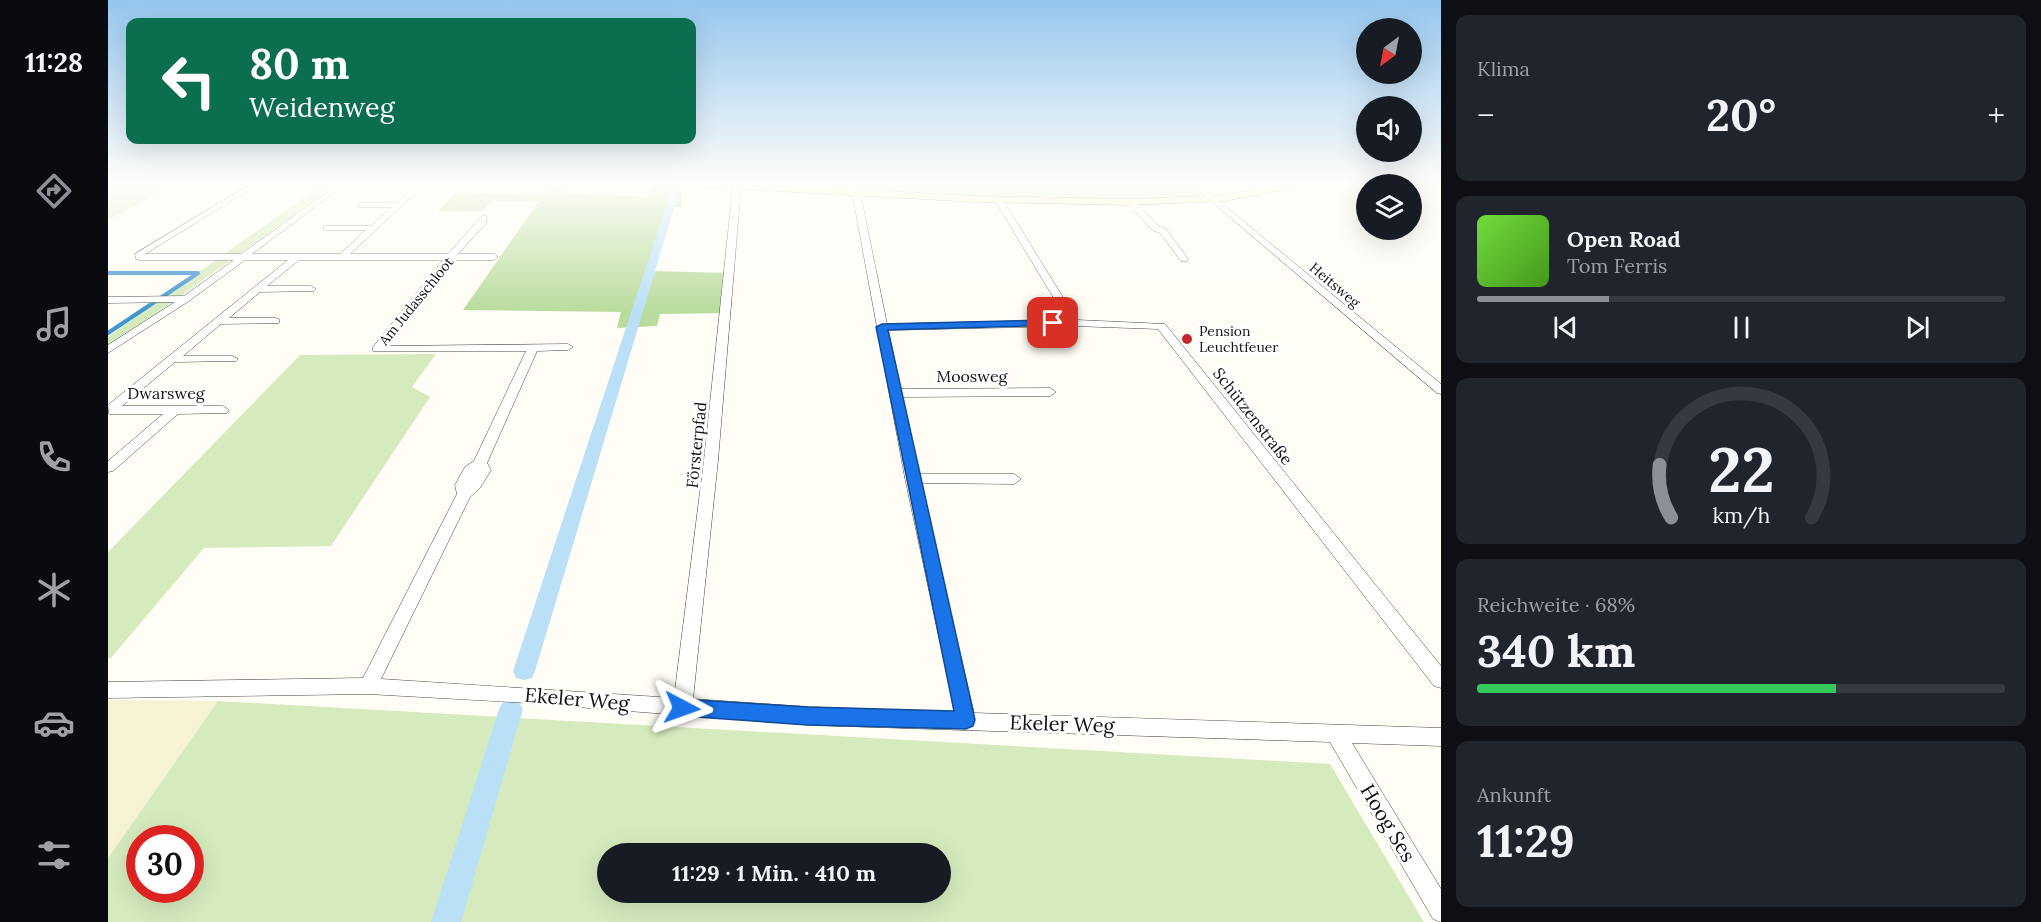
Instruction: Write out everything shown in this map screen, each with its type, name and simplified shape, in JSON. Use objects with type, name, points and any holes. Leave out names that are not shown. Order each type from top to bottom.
[{"type":"street","points":[[185,226],[139,254],[139,257],[495,256]]},
{"type":"street","points":[[108,350],[186,299],[285,226]]},
{"type":"street","name":"Am Judasschloot","points":[[479,226],[377,349],[568,347]]},
{"type":"street","name":"Försterpfad","points":[[682,708],[712,449],[733,226]]},
{"type":"street","points":[[863,226],[912,478],[966,720]]},
{"type":"street","points":[[1015,226],[1074,323]]},
{"type":"street","points":[[1153,226],[1163,231],[1184,259]]},
{"type":"street","name":"Heitsweg","points":[[1244,226],[1441,390]]},
{"type":"street","points":[[327,228],[372,228]]},
{"type":"street","points":[[342,257],[372,228]]},
{"type":"street","points":[[109,410],[297,257]]},
{"type":"street","points":[[260,289],[311,289]]},
{"type":"street","points":[[108,300],[186,299]]},
{"type":"street","points":[[219,321],[275,321]]},
{"type":"street","name":"Schützenstraße","points":[[882,327],[1074,323],[1161,326],[1441,680]]},
{"type":"street","points":[[368,686],[464,494],[475,485],[484,470],[480,463],[533,348]]},
{"type":"street","points":[[173,359],[232,359]]},
{"type":"street","name":"Moosweg","points":[[895,393],[1050,392]]},
{"type":"street","name":"Dwarsweg","points":[[109,410],[224,410]]},
{"type":"street","points":[[108,468],[174,410]]},
{"type":"street","points":[[912,478],[1014,479]]},
{"type":"street","name":"Ekeler Weg","points":[[108,690],[368,686],[512,694],[808,716],[1441,737]]},
{"type":"street","name":"Hoog Ses","points":[[1336,734],[1441,911]]},
{"type":"shaded area","points":[[108,700],[218,701],[131,825],[126,825],[126,832],[108,858]]},
{"type":"green space","points":[[264,226],[278,226],[108,348],[108,337]]},
{"type":"green space","points":[[522,226],[664,226],[651,271],[729,273],[726,313],[660,314],[657,326],[617,328],[621,312],[463,310]]},
{"type":"green space","points":[[436,354],[412,387],[430,397],[331,546],[204,548],[111,658],[108,658],[108,552],[300,355]]},
{"type":"green space","points":[[218,701],[1330,764],[1424,922],[108,922],[108,858],[126,832],[126,903],[204,903],[204,825],[131,825]]},
{"type":"waterway","points":[[524,671],[664,226]]},
{"type":"waterway","points":[[108,273],[198,273],[162,297]]},
{"type":"waterway","points":[[108,333],[156,301]]},
{"type":"waterway","points":[[446,922],[511,709]]},
{"type":"place","name":"Pension Leuchtfeuer","points":[[1187,339]]},
{"type":"route","points":[[682,708],[808,716],[966,720],[912,478],[882,327],[1053,323]]}]
